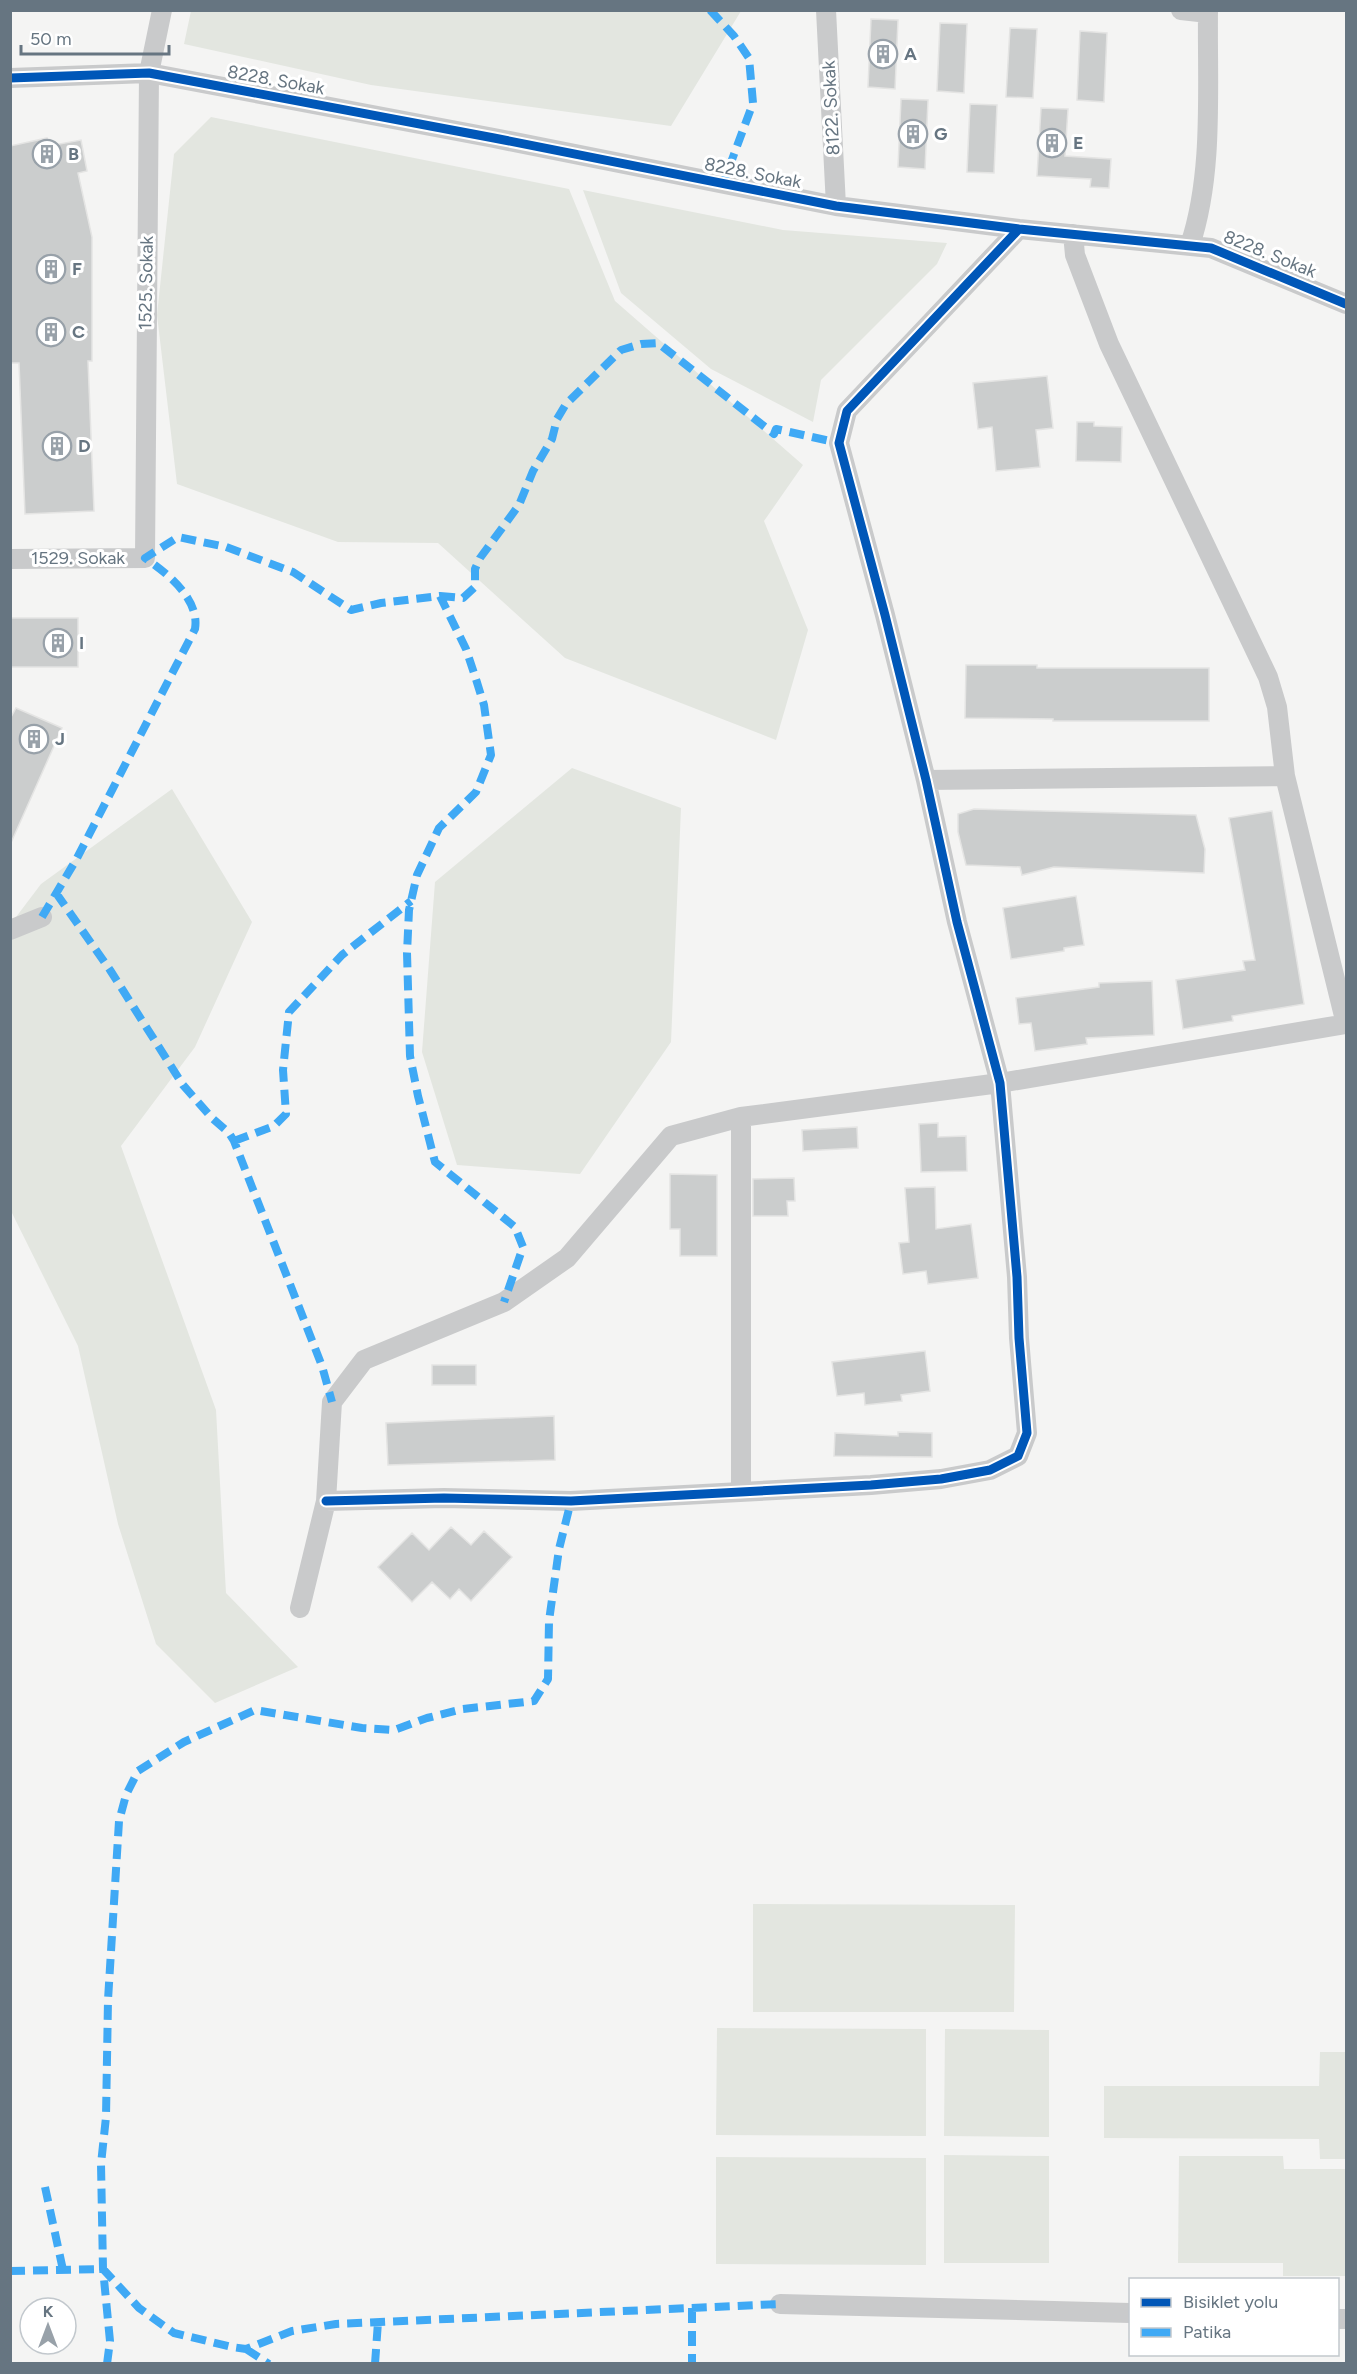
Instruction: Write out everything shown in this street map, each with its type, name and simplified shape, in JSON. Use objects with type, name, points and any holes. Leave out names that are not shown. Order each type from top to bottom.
[{"type":"street","name":"1525. Sokak","points":[[145,558],[149,74],[162,10]]},
{"type":"street","name":"8122. Sokak","points":[[826,10],[836,206]]},
{"type":"street","points":[[1180,10],[1208,12],[1204,174],[1198,219],[1190,245]]},
{"type":"street","name":"8228. Sokak","points":[[10,78],[149,74],[494,138],[836,206],[1019,229],[1211,248],[1347,304]]},
{"type":"street","points":[[326,1501],[444,1498],[571,1501],[741,1490],[871,1485],[941,1479],[990,1470],[1018,1456],[1027,1433],[1018,1338],[1017,1277],[1000,1083],[957,922],[926,780],[839,443],[848,411],[1019,229]]},
{"type":"street","points":[[300,1608],[326,1501],[332,1402],[364,1360],[504,1302],[567,1258],[671,1136],[741,1117],[1000,1083],[1346,1024],[1285,776],[1277,707],[1268,678],[1108,344],[1075,255],[1073,234]]},
{"type":"street","name":"1529. Sokak","points":[[10,559],[145,558]]},
{"type":"street","points":[[926,780],[1285,776]]},
{"type":"street","points":[[10,930],[42,917]]},
{"type":"street","points":[[741,1117],[741,1490]]},
{"type":"street","points":[[780,2304],[1129,2313]]},
{"type":"shaded area","points":[[191,10],[741,11],[671,126],[371,85],[184,44]]},
{"type":"shaded area","points":[[211,117],[569,189],[615,301],[803,465],[764,521],[808,630],[776,740],[565,658],[438,543],[338,542],[177,484],[157,315],[174,154]]},
{"type":"shaded area","points":[[583,190],[783,230],[947,243],[937,264],[821,380],[813,422],[711,369],[621,293]]},
{"type":"shaded area","points":[[572,768],[681,808],[671,1042],[580,1174],[457,1165],[422,1052],[435,882]]},
{"type":"shaded area","points":[[172,789],[252,922],[195,1047],[121,1146],[216,1410],[226,1593],[298,1667],[215,1703],[156,1644],[118,1524],[78,1346],[11,1211],[10,925],[41,884]]},
{"type":"shaded area","points":[[753,1904],[1015,1905],[1014,2012],[753,2012]]},
{"type":"shaded area","points":[[717,2028],[926,2029],[926,2136],[716,2135]]},
{"type":"shaded area","points":[[945,2029],[1049,2030],[1049,2137],[944,2136]]},
{"type":"shaded area","points":[[1320,2052],[1346,2052],[1346,2159],[1320,2159],[1319,2139],[1104,2138],[1104,2086],[1319,2086]]},
{"type":"shaded area","points":[[944,2155],[1049,2156],[1049,2263],[944,2263]]},
{"type":"shaded area","points":[[1179,2156],[1283,2156],[1284,2169],[1346,2169],[1346,2276],[1283,2276],[1283,2263],[1178,2263]]},
{"type":"shaded area","points":[[716,2157],[926,2158],[926,2265],[716,2264]]},
{"type":"building","name":"A","points":[[871,19],[898,20],[895,89],[868,87]]},
{"type":"building","points":[[940,23],[967,24],[964,93],[937,91]]},
{"type":"building","points":[[1010,28],[1037,29],[1033,98],[1006,97]]},
{"type":"building","points":[[1080,31],[1107,33],[1104,102],[1077,100]]},
{"type":"building","name":"G","points":[[901,99],[928,100],[925,169],[898,167]]},
{"type":"building","points":[[970,104],[997,105],[994,173],[967,172]]},
{"type":"building","name":"E","points":[[1041,108],[1068,109],[1065,156],[1111,159],[1109,188],[1090,187],[1091,179],[1037,176]]},
{"type":"building","points":[[47,138],[49,146],[81,140],[87,171],[78,173],[92,237],[92,361],[88,361],[94,511],[25,514],[19,363],[10,363],[10,146]]},
{"type":"building","points":[[1047,376],[1053,428],[1036,430],[1040,467],[996,471],[992,427],[978,429],[973,383]]},
{"type":"building","points":[[1077,422],[1094,422],[1094,426],[1122,427],[1121,462],[1076,461]]},
{"type":"building","points":[[10,618],[78,618],[78,667],[10,667]]},
{"type":"building","points":[[966,665],[1037,665],[1037,668],[1209,668],[1209,721],[1053,721],[1053,719],[965,718]]},
{"type":"building","points":[[16,708],[62,728],[10,845],[10,719]]},
{"type":"building","points":[[974,809],[1196,815],[1205,849],[1204,873],[1054,867],[1022,875],[1020,867],[966,865],[958,832],[958,814]]},
{"type":"building","points":[[1272,811],[1304,1004],[1232,1016],[1233,1021],[1183,1029],[1176,980],[1245,970],[1243,961],[1255,960],[1229,818]]},
{"type":"building","points":[[1076,896],[1084,945],[1064,948],[1064,951],[1011,959],[1003,908]]},
{"type":"building","points":[[1152,981],[1154,1035],[1086,1038],[1087,1044],[1035,1051],[1031,1023],[1019,1024],[1016,998],[1099,987],[1099,983]]},
{"type":"building","points":[[938,1123],[938,1137],[966,1136],[967,1171],[921,1172],[919,1124]]},
{"type":"building","points":[[857,1127],[858,1148],[803,1151],[802,1130]]},
{"type":"building","points":[[670,1174],[717,1175],[717,1256],[680,1256],[680,1229],[670,1229]]},
{"type":"building","points":[[794,1178],[795,1201],[787,1201],[788,1216],[753,1216],[753,1179]]},
{"type":"building","points":[[935,1187],[936,1229],[971,1224],[978,1278],[928,1284],[926,1271],[903,1274],[899,1243],[909,1242],[905,1188]]},
{"type":"building","points":[[925,1351],[930,1391],[901,1395],[902,1401],[865,1405],[864,1393],[837,1396],[832,1362]]},
{"type":"building","points":[[432,1365],[476,1365],[476,1385],[432,1385]]},
{"type":"building","points":[[554,1416],[555,1460],[388,1465],[386,1423]]},
{"type":"building","points":[[898,1432],[932,1433],[932,1457],[834,1456],[835,1433],[898,1436]]},
{"type":"building","points":[[451,1527],[471,1545],[484,1531],[512,1557],[471,1601],[459,1589],[450,1599],[432,1582],[412,1602],[378,1567],[412,1533],[429,1550]]},
{"type":"marked path","points":[[710,10],[734,36],[749,58],[753,103],[723,184]]},
{"type":"marked path","points":[[440,596],[463,598],[475,587],[475,569],[480,558],[519,505],[533,471],[552,439],[557,419],[566,404],[621,350],[641,344],[658,343],[774,434],[776,429],[839,443]]},
{"type":"marked path","points":[[42,917],[76,860],[195,629],[195,618],[187,597],[172,579],[145,558],[178,537],[226,547],[293,572],[351,610],[381,603],[440,596],[466,649],[475,676],[484,705],[491,755],[476,792],[439,828],[417,875],[409,910],[407,953],[410,1056],[435,1162],[515,1227],[523,1247],[504,1302]]},
{"type":"marked path","points":[[56,893],[110,970],[183,1085],[234,1141],[322,1366],[332,1402]]},
{"type":"marked path","points":[[234,1141],[274,1126],[286,1114],[283,1070],[289,1012],[342,955],[411,901]]},
{"type":"marked path","points":[[107,2364],[110,2341],[103,2269],[101,2164],[106,2117],[108,2000],[119,1821],[126,1795],[138,1771],[184,1742],[255,1710],[362,1728],[394,1730],[427,1718],[463,1709],[534,1701],[548,1679],[549,1621],[559,1549],[571,1501]]},
{"type":"marked path","points":[[45,2187],[63,2270]]},
{"type":"marked path","points":[[10,2271],[103,2269],[139,2308],[174,2333],[246,2349],[292,2331],[336,2324],[780,2304]]},
{"type":"marked path","points":[[692,2308],[692,2364]]},
{"type":"marked path","points":[[375,2364],[378,2322]]},
{"type":"marked path","points":[[246,2349],[269,2364]]},
{"type":"cycle path","points":[[10,78],[149,73],[836,206],[1019,229],[1211,248],[1346,304]]},
{"type":"cycle path","points":[[326,1501],[444,1498],[571,1501],[871,1485],[941,1479],[990,1470],[1018,1456],[1027,1433],[1019,1338],[1017,1277],[1000,1083],[957,922],[926,780],[885,615],[839,443],[847,411],[1019,229]]},
{"type":"place","name":"A","points":[[883,54]]},
{"type":"place","name":"G","points":[[913,134]]},
{"type":"place","name":"E","points":[[1052,143]]},
{"type":"place","name":"B","points":[[47,154]]},
{"type":"place","name":"F","points":[[51,269]]},
{"type":"place","name":"C","points":[[51,332]]},
{"type":"place","name":"D","points":[[57,446]]},
{"type":"place","name":"I","points":[[58,643]]},
{"type":"place","name":"J","points":[[34,739]]}]
